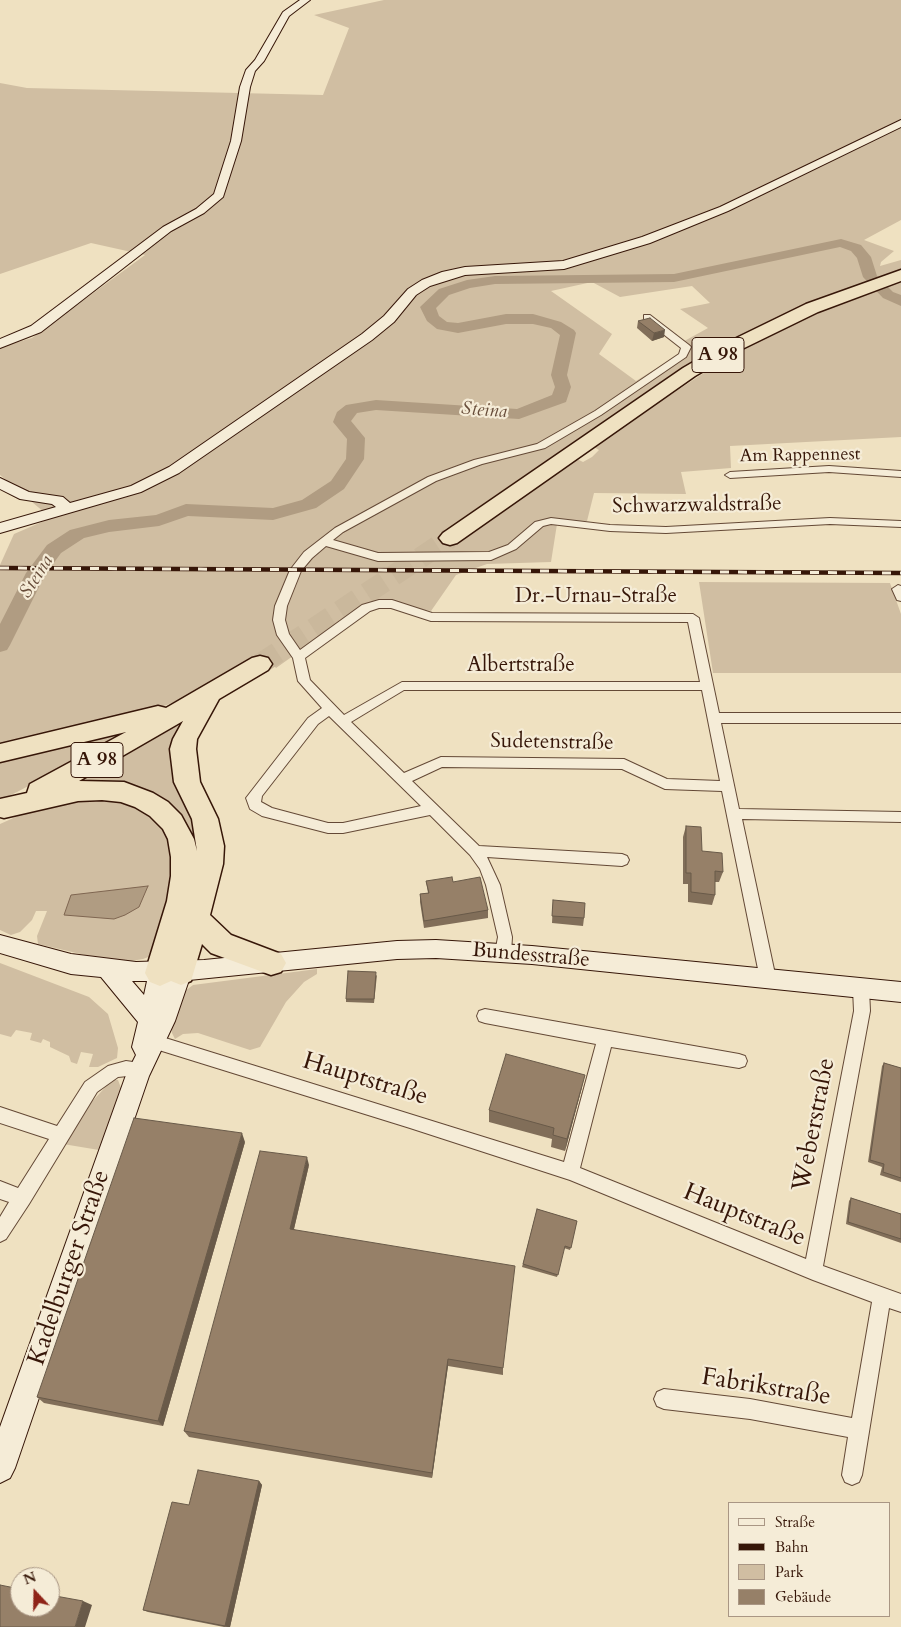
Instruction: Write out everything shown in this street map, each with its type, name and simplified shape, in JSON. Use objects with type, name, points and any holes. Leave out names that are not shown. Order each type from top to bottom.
[{"type":"highway","name":"A 98","points":[[450,538],[689,372],[768,329],[858,290],[901,275]]},
{"type":"highway","name":"A 98","points":[[2,809],[112,752],[260,664]]},
{"type":"highway","points":[[171,972],[195,919],[209,864],[211,846],[205,819],[187,782],[183,749],[195,719],[210,694]]},
{"type":"highway","points":[[0,753],[188,708]]},
{"type":"highway","points":[[2,809],[78,791],[102,790],[124,792],[144,800],[159,809],[172,822],[181,839],[185,857],[185,876],[171,972]]},
{"type":"highway","points":[[195,919],[221,944],[271,964]]},
{"type":"main road","points":[[0,344],[36,329],[167,228],[200,211],[219,195],[236,141],[245,87],[251,70],[259,61],[286,14],[306,0]]},
{"type":"main road","points":[[0,528],[136,489],[174,470],[368,337],[389,319],[412,292],[426,283],[446,275],[465,271],[564,265],[646,240],[724,209],[901,123]]},
{"type":"main road","points":[[0,483],[25,496],[57,500],[67,509]]},
{"type":"main road","name":"Bundesstraße","points":[[0,944],[50,959],[108,969],[171,972],[271,964],[397,950],[436,949],[503,953],[901,992]]},
{"type":"main road","points":[[108,969],[150,1033]]},
{"type":"main road","name":"Kadelburger Straße","points":[[2,1454],[141,1069],[150,1033],[172,1002],[171,972]]},
{"type":"street","points":[[503,953],[505,937],[493,884],[486,866],[475,851],[330,709],[304,681],[299,657],[283,635],[279,620],[281,606],[296,570],[308,555],[339,530],[432,479],[478,462],[541,446],[570,430],[683,355],[686,347],[646,317]]},
{"type":"street","name":"Am Rappennest","points":[[730,475],[829,468],[901,474]]},
{"type":"street","name":"Schwarzwaldstraße","points":[[326,542],[378,557],[491,556],[512,547],[539,524],[551,521],[610,528],[666,530],[830,521],[901,524]]},
{"type":"street","name":"Dr.-Urnau-Straße","points":[[299,657],[366,608],[379,604],[392,604],[431,617],[693,618],[768,979]]},
{"type":"street","name":"Albertstraße","points":[[343,720],[402,686],[708,686]]},
{"type":"street","points":[[330,709],[313,721],[257,792],[253,798],[255,805],[293,820],[328,828],[343,828],[433,809]]},
{"type":"street","points":[[714,718],[901,718]]},
{"type":"street","name":"Sudetenstraße","points":[[403,779],[441,762],[624,764],[665,784],[728,786]]},
{"type":"street","points":[[734,814],[901,817]]},
{"type":"street","points":[[475,851],[622,860]]},
{"type":"street","name":"Weberstraße","points":[[813,1270],[862,1011],[861,989]]},
{"type":"street","points":[[485,1016],[605,1039],[739,1061]]},
{"type":"street","name":"Hauptstraße","points":[[150,1033],[570,1172],[813,1270],[901,1303]]},
{"type":"street","points":[[570,1172],[605,1039]]},
{"type":"street","points":[[0,1233],[91,1087],[101,1078],[126,1068],[141,1069]]},
{"type":"street","points":[[0,1115],[61,1135]]},
{"type":"street","points":[[0,1190],[23,1198]]},
{"type":"street","points":[[852,1475],[882,1296]]},
{"type":"street","name":"Fabrikstraße","points":[[664,1399],[750,1409],[860,1429]]},
{"type":"green space","points":[[384,0],[901,0],[901,220],[864,240],[894,251],[881,262],[880,266],[901,260],[901,270],[825,298],[660,384],[440,533],[457,541],[575,458],[583,462],[592,457],[599,450],[592,446],[739,350],[829,307],[901,280],[901,437],[730,446],[731,468],[681,472],[686,494],[594,493],[587,521],[557,524],[551,562],[487,564],[456,575],[431,611],[412,608],[397,601],[365,605],[276,668],[263,653],[198,692],[152,711],[0,748],[0,565],[14,534],[51,518],[0,475],[0,347],[32,338],[145,255],[91,243],[0,274],[0,83],[27,88],[323,95],[349,28],[314,15]],"holes":[[[592,282],[620,297],[692,286],[710,303],[680,309],[708,328],[679,344],[682,347],[679,354],[636,381],[599,354],[612,334],[551,291]]]},
{"type":"green space","points":[[699,582],[890,583],[901,614],[901,673],[713,673]]},
{"type":"green space","points":[[189,719],[191,806],[202,864],[181,821],[70,785]]},
{"type":"green space","points":[[137,729],[17,792],[0,800],[0,761]]},
{"type":"green space","points":[[95,796],[138,805],[168,829],[177,869],[154,955],[143,959],[131,961],[85,955],[38,944],[37,936],[47,911],[36,911],[32,920],[20,932],[11,935],[0,930],[0,824],[29,811]]},
{"type":"green space","points":[[0,963],[89,997],[108,1014],[118,1048],[117,1058],[98,1067],[89,1067],[93,1054],[81,1052],[77,1064],[71,1062],[69,1056],[50,1047],[50,1042],[43,1039],[41,1043],[30,1040],[32,1033],[16,1030],[11,1037],[0,1034]]},
{"type":"green space","points":[[317,969],[317,974],[304,982],[286,1002],[260,1047],[250,1050],[198,1033],[183,1034],[175,1039],[172,1033],[171,1022],[185,991],[193,985]]},
{"type":"green space","points":[[112,1080],[118,1080],[121,1088],[99,1150],[63,1144],[86,1108]]},
{"type":"shaded area","points":[[148,886],[139,907],[114,919],[64,915],[71,895]]},
{"type":"building","points":[[650,318],[665,330],[654,333],[638,321]]},
{"type":"building","points":[[686,826],[701,827],[702,851],[722,853],[723,872],[715,871],[715,895],[691,892],[691,873],[686,873]]},
{"type":"building","points":[[452,877],[453,882],[480,877],[488,910],[424,921],[420,894],[429,893],[426,881]]},
{"type":"building","points":[[553,900],[585,903],[584,918],[552,916]]},
{"type":"building","points":[[348,971],[376,972],[374,999],[346,999]]},
{"type":"building","points":[[506,1054],[585,1075],[567,1139],[553,1135],[554,1128],[489,1110]]},
{"type":"building","points":[[884,1063],[901,1068],[901,1178],[883,1172],[884,1164],[870,1160]]},
{"type":"building","points":[[134,1118],[242,1133],[158,1421],[37,1397]]},
{"type":"building","points":[[260,1151],[307,1157],[290,1229],[515,1266],[503,1368],[448,1359],[432,1473],[184,1431]]},
{"type":"building","points":[[851,1198],[901,1214],[901,1239],[848,1222]]},
{"type":"building","points":[[537,1209],[577,1221],[571,1248],[565,1246],[558,1275],[523,1264]]},
{"type":"building","points":[[198,1470],[259,1481],[225,1626],[143,1610],[172,1502],[189,1505]]},
{"type":"building","points":[[0,1585],[10,1587],[10,1617],[60,1617],[60,1597],[83,1601],[75,1627],[0,1627]]},
{"type":"waterway","name":"Steina","points":[[0,645],[36,573],[54,549],[77,534],[109,526],[159,520],[186,510],[273,514],[309,504],[338,485],[355,459],[356,438],[342,422],[343,416],[352,409],[376,405],[519,414],[560,398],[563,387],[559,375],[568,333],[556,325],[533,319],[506,319],[458,328],[443,326],[432,318],[428,307],[444,292],[467,284],[495,280],[674,278],[841,243],[856,248],[864,257],[870,277],[888,295],[901,301]]},
{"type":"tunnel","points":[[260,664],[450,538]]},
{"type":"railway","points":[[0,568],[901,573]]}]
